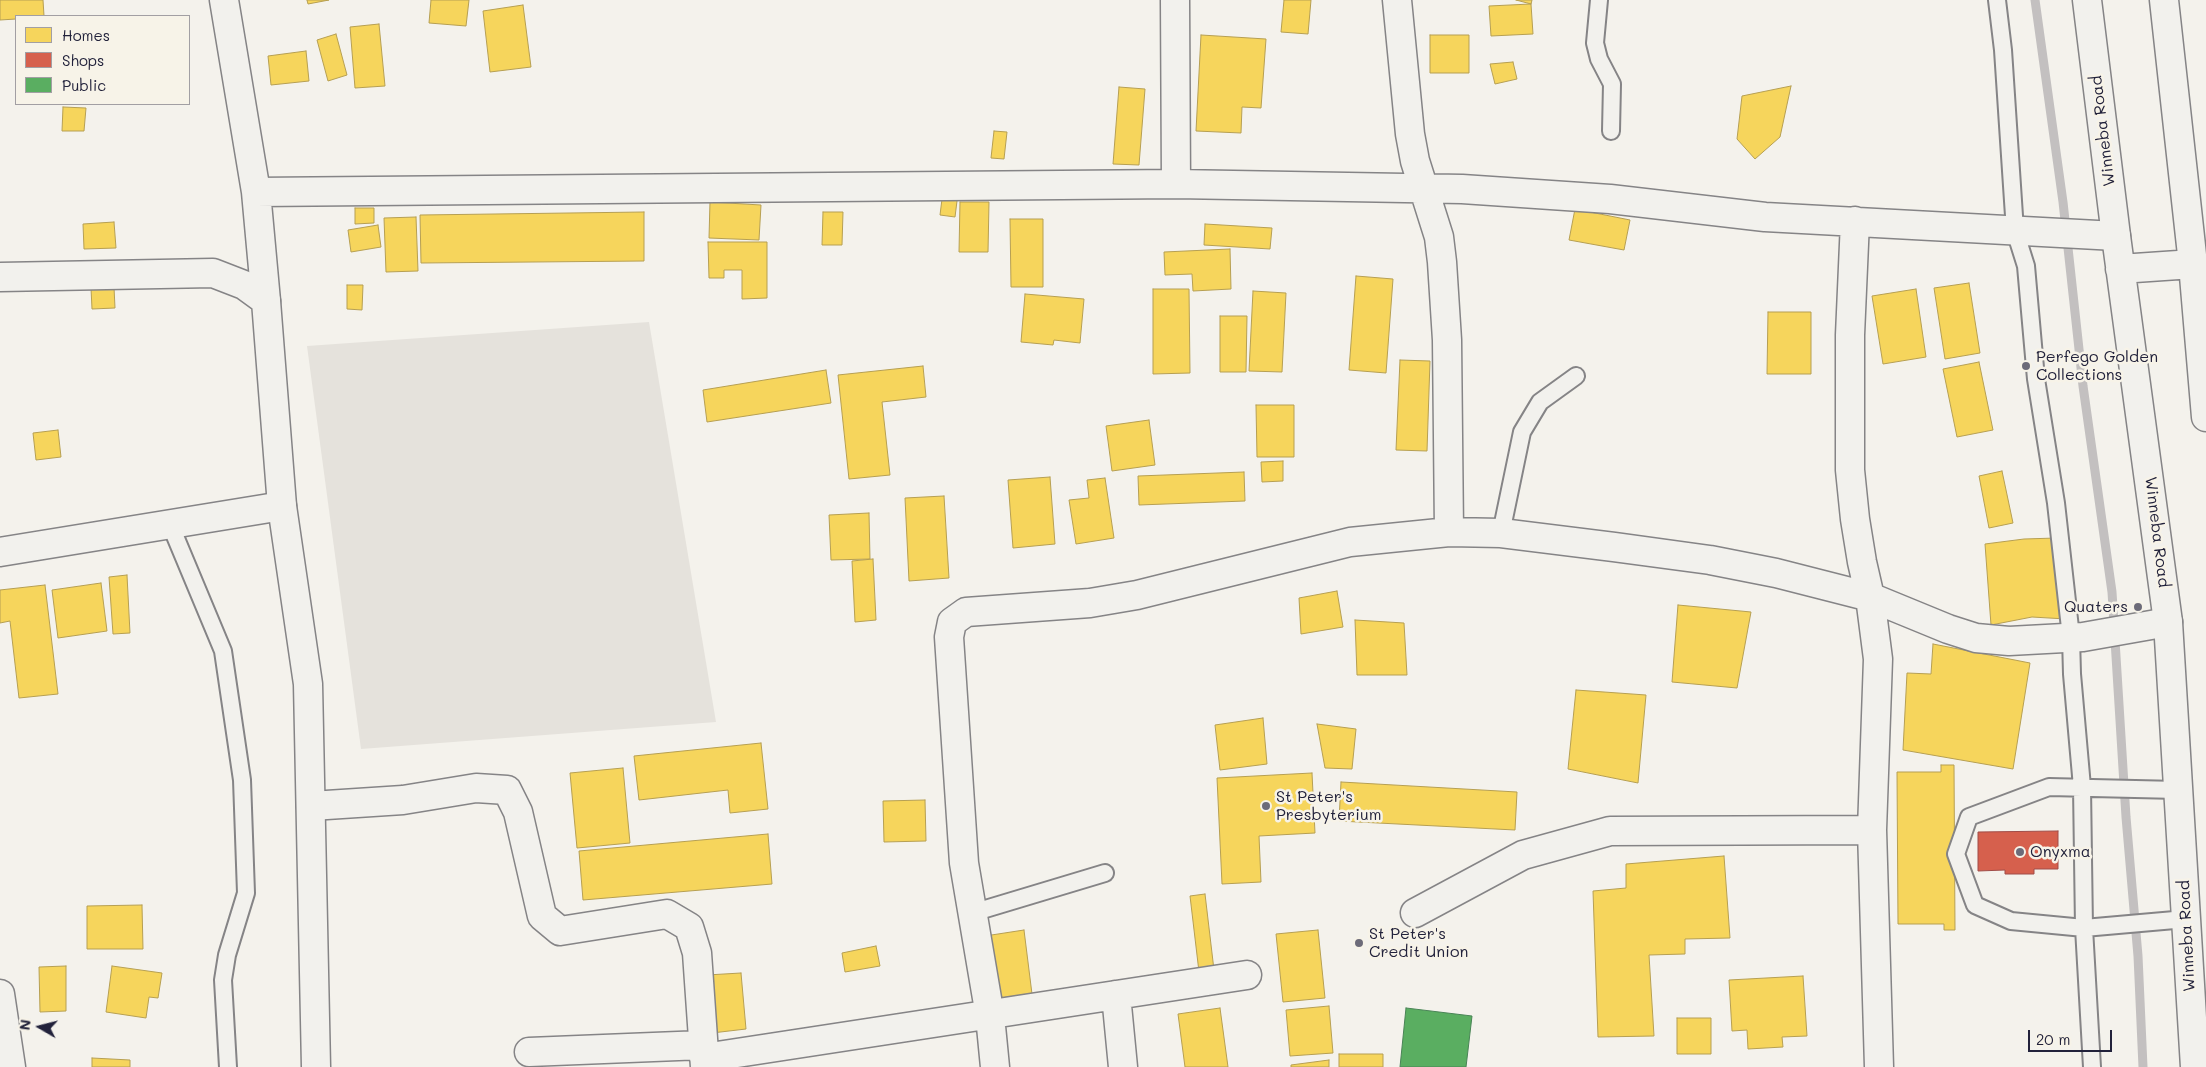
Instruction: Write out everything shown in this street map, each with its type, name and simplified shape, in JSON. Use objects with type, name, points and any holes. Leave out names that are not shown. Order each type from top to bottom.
[{"type":"main road","points":[[224,0],[256,192],[282,506],[308,684],[316,1067]]},
{"type":"main road","points":[[1175,0],[1176,184]]},
{"type":"main road","points":[[1397,0],[1410,134],[1423,188],[1439,237],[1442,262],[1447,340],[1449,532]]},
{"type":"main road","name":"Winneba Road","points":[[2087,0],[2120,269],[2168,622],[2195,1067]]},
{"type":"main road","points":[[2164,0],[2193,264],[2202,320],[2206,417]]},
{"type":"main road","points":[[256,192],[1176,184],[1462,188],[1610,199],[1765,217],[2116,236]]},
{"type":"main road","points":[[1855,221],[1850,335],[1850,470],[1860,554],[1870,596],[1878,659],[1872,830],[1879,1067]]},
{"type":"main road","points":[[2120,269],[2193,264]]},
{"type":"main road","points":[[0,277],[213,273],[244,285],[266,301]]},
{"type":"main road","points":[[0,552],[282,506]]},
{"type":"main road","points":[[995,1067],[990,1016],[964,863],[949,637],[952,622],[966,612],[1090,603],[1137,595],[1350,542],[1449,532],[1501,534],[1614,546],[1710,560],[1776,573],[1870,596],[1948,629],[1976,638],[2009,641],[2082,637],[2168,622]]},
{"type":"main road","points":[[311,806],[403,800],[476,788],[506,790],[518,812],[542,916],[560,931],[667,914],[689,927],[697,953],[704,1057]]},
{"type":"main road","points":[[1415,913],[1523,854],[1610,831],[1872,830]]},
{"type":"main road","points":[[529,1052],[704,1057],[990,1016],[1247,975]]},
{"type":"main road","points":[[0,994],[11,1067]]},
{"type":"main road","points":[[1116,996],[1123,1067]]},
{"type":"lane","points":[[1600,0],[1595,43],[1599,58],[1612,84],[1611,131]]},
{"type":"lane","points":[[1997,0],[2003,50],[2015,231],[2026,266],[2036,379],[2056,503],[2071,637],[2072,674],[2082,787],[2084,928],[2092,1067]]},
{"type":"lane","points":[[1501,534],[1522,432],[1540,402],[1576,376]]},
{"type":"lane","points":[[170,524],[223,651],[242,780],[246,893],[228,955],[223,980],[228,1067]]},
{"type":"lane","points":[[2178,790],[2049,787],[1969,817],[1956,854],[1975,905],[2012,921],[2084,928],[2186,919]]},
{"type":"lane","points":[[972,913],[1105,873]]},
{"type":"shaded area","points":[[649,322],[716,722],[361,749],[307,346]]},
{"type":"building: Homes","points":[[0,0],[43,0],[44,15],[15,15],[15,19],[0,20]]},
{"type":"building: Homes","points":[[307,0],[329,0],[308,4]]},
{"type":"building: Homes","points":[[431,0],[469,0],[466,26],[429,23]]},
{"type":"building: Homes","points":[[1284,0],[1311,0],[1308,34],[1281,32]]},
{"type":"building: Homes","points":[[1516,0],[1532,0],[1531,4]]},
{"type":"building: Homes","points":[[1531,4],[1533,34],[1491,36],[1489,6]]},
{"type":"building: Homes","points":[[523,5],[531,67],[490,72],[483,11]]},
{"type":"building: Homes","points":[[379,24],[385,86],[355,88],[350,27]]},
{"type":"building: Homes","points":[[336,34],[347,75],[328,81],[317,40]]},
{"type":"building: Homes","points":[[1201,35],[1266,39],[1261,108],[1242,107],[1241,133],[1196,131]]},
{"type":"building: Homes","points":[[1430,35],[1469,35],[1469,73],[1430,73]]},
{"type":"building: Homes","points":[[306,51],[309,81],[271,85],[268,56]]},
{"type":"building: Homes","points":[[1513,62],[1517,79],[1495,84],[1490,64]]},
{"type":"building: Homes","points":[[1791,86],[1780,137],[1755,159],[1737,139],[1742,96]]},
{"type":"building: Homes","points":[[1119,87],[1145,89],[1139,165],[1113,164]]},
{"type":"building: Homes","points":[[63,107],[86,108],[84,131],[62,131]]},
{"type":"building: Homes","points":[[994,131],[1007,132],[1004,159],[991,158]]},
{"type":"building: Homes","points":[[943,191],[958,193],[955,217],[940,215]]},
{"type":"building: Homes","points":[[710,202],[761,205],[759,240],[709,238]]},
{"type":"building: Homes","points":[[960,202],[989,202],[988,252],[959,252]]},
{"type":"building: Homes","points":[[355,208],[374,208],[374,223],[355,224]]},
{"type":"building: Homes","points":[[1575,209],[1630,220],[1624,250],[1569,240]]},
{"type":"building: Homes","points":[[644,212],[644,261],[421,263],[420,215]]},
{"type":"building: Homes","points":[[823,212],[843,212],[842,245],[822,245]]},
{"type":"building: Homes","points":[[416,217],[418,271],[386,272],[384,218]]},
{"type":"building: Homes","points":[[1010,219],[1043,219],[1043,287],[1011,287]]},
{"type":"building: Homes","points":[[114,222],[116,248],[84,249],[83,224]]},
{"type":"building: Homes","points":[[1205,224],[1272,228],[1270,249],[1204,245]]},
{"type":"building: Homes","points":[[378,225],[381,247],[351,252],[348,230]]},
{"type":"building: Homes","points":[[708,242],[767,242],[767,298],[742,299],[742,270],[724,270],[724,278],[709,278]]},
{"type":"building: Homes","points":[[1230,249],[1231,289],[1193,291],[1192,274],[1165,275],[1164,252]]},
{"type":"building: Homes","points":[[1356,276],[1393,279],[1386,373],[1349,370]]},
{"type":"building: Homes","points":[[1969,283],[1980,353],[1945,359],[1934,288]]},
{"type":"building: Homes","points":[[347,285],[363,285],[362,310],[347,309]]},
{"type":"building: Homes","points":[[114,287],[115,308],[92,309],[91,288]]},
{"type":"building: Homes","points":[[1153,289],[1189,289],[1190,373],[1153,374]]},
{"type":"building: Homes","points":[[1916,289],[1926,357],[1883,364],[1872,296]]},
{"type":"building: Homes","points":[[1253,291],[1286,293],[1282,372],[1249,371]]},
{"type":"building: Homes","points":[[1025,294],[1084,299],[1080,343],[1054,340],[1053,345],[1021,342]]},
{"type":"building: Homes","points":[[1768,312],[1811,312],[1811,374],[1767,374]]},
{"type":"building: Homes","points":[[1220,316],[1247,316],[1246,372],[1220,372]]},
{"type":"building: Homes","points":[[1400,360],[1430,361],[1427,451],[1396,450]]},
{"type":"building: Homes","points":[[1979,362],[1993,430],[1957,437],[1943,369]]},
{"type":"building: Homes","points":[[923,366],[926,397],[882,402],[890,475],[849,479],[838,375]]},
{"type":"building: Homes","points":[[826,370],[831,403],[707,422],[703,390]]},
{"type":"building: Homes","points":[[1256,405],[1294,405],[1294,457],[1257,457]]},
{"type":"building: Homes","points":[[1149,420],[1155,465],[1112,471],[1106,426]]},
{"type":"building: Homes","points":[[58,430],[61,457],[36,460],[33,433]]},
{"type":"building: Homes","points":[[1283,461],[1283,481],[1262,482],[1261,462]]},
{"type":"building: Homes","points":[[2002,471],[2013,523],[1989,528],[1979,476]]},
{"type":"building: Homes","points":[[1244,472],[1245,501],[1139,505],[1138,476]]},
{"type":"building: Homes","points":[[1050,477],[1055,544],[1013,548],[1008,480]]},
{"type":"building: Homes","points":[[1105,478],[1114,538],[1076,544],[1069,500],[1089,498],[1087,480]]},
{"type":"building: Homes","points":[[944,496],[949,578],[909,581],[905,498]]},
{"type":"building: Homes","points":[[869,513],[870,559],[831,560],[829,515]]},
{"type":"building: Homes","points":[[2056,538],[2066,619],[2032,617],[1991,625],[1985,544],[2024,539]]},
{"type":"building: Homes","points":[[873,559],[876,620],[855,622],[852,561]]},
{"type":"building: Homes","points":[[127,575],[130,633],[113,634],[109,577]]},
{"type":"building: Homes","points":[[101,583],[107,631],[58,638],[52,590]]},
{"type":"building: Homes","points":[[45,585],[58,694],[19,698],[10,621],[0,623],[0,590]]},
{"type":"building: Homes","points":[[1337,591],[1343,627],[1301,634],[1299,598]]},
{"type":"building: Homes","points":[[1678,605],[1751,612],[1737,688],[1672,682]]},
{"type":"building: Homes","points":[[1355,620],[1404,623],[1407,675],[1357,675]]},
{"type":"building: Homes","points":[[1933,644],[2030,663],[2013,769],[1903,750],[1907,673],[1931,674]]},
{"type":"building: Homes","points":[[1576,690],[1646,695],[1638,783],[1568,769]]},
{"type":"building: Homes","points":[[1263,718],[1267,764],[1220,770],[1215,725]]},
{"type":"building: Homes","points":[[1317,724],[1356,729],[1352,769],[1325,768]]},
{"type":"building: Homes","points":[[761,743],[768,809],[730,813],[728,790],[639,800],[634,756]]},
{"type":"building: Homes","points":[[1941,765],[1954,765],[1955,930],[1944,930],[1944,924],[1898,924],[1897,772],[1941,772]]},
{"type":"building: Homes","points":[[623,768],[630,843],[577,848],[570,773]]},
{"type":"building: Homes","name":"St Peter's Presbyterium","points":[[1312,773],[1315,833],[1259,836],[1261,882],[1222,884],[1217,778]]},
{"type":"building: Homes","points":[[1341,782],[1517,792],[1515,830],[1339,821]]},
{"type":"building: Homes","points":[[925,800],[926,841],[884,842],[883,801]]},
{"type":"building: Homes","points":[[768,834],[772,884],[583,900],[579,851]]},
{"type":"building: Homes","points":[[1724,856],[1730,938],[1685,939],[1685,954],[1649,955],[1654,1036],[1598,1037],[1593,891],[1626,888],[1626,864]]},
{"type":"building: Homes","points":[[1205,894],[1214,970],[1199,972],[1190,896]]},
{"type":"building: Homes","points":[[142,905],[143,949],[87,949],[87,906]]},
{"type":"building: Homes","points":[[1024,930],[1032,994],[993,999],[985,936]]},
{"type":"building: Homes","points":[[1318,930],[1325,998],[1283,1002],[1276,934]]},
{"type":"building: Homes","points":[[876,946],[880,966],[845,972],[842,953]]},
{"type":"building: Homes","points":[[66,966],[66,1011],[40,1012],[39,967]]},
{"type":"building: Homes","points":[[112,966],[162,973],[158,998],[149,997],[146,1018],[106,1012]]},
{"type":"building: Homes","points":[[741,973],[746,1029],[712,1033],[707,975]]},
{"type":"building: Homes","points":[[1803,976],[1807,1036],[1782,1037],[1783,1047],[1748,1049],[1747,1030],[1732,1031],[1729,980]]},
{"type":"building: Homes","points":[[1329,1006],[1333,1053],[1290,1056],[1286,1010]]},
{"type":"building: Homes","points":[[1220,1008],[1228,1067],[1185,1067],[1178,1014]]},
{"type":"building: Homes","points":[[1677,1018],[1711,1018],[1711,1054],[1677,1054]]},
{"type":"building: Homes","points":[[1339,1054],[1383,1054],[1383,1067],[1339,1067]]},
{"type":"building: Homes","points":[[92,1058],[130,1060],[130,1067],[92,1067]]},
{"type":"building: Homes","points":[[1329,1060],[1329,1067],[1291,1067],[1291,1065]]},
{"type":"building: Shops","points":[[2058,831],[2058,869],[2034,869],[2034,874],[2005,874],[2005,870],[1978,871],[1978,832]]},
{"type":"building: Public","points":[[1406,1008],[1472,1016],[1466,1067],[1400,1067]]},
{"type":"waterway","points":[[2035,0],[2063,202],[2083,386],[2112,592],[2126,817],[2138,956],[2143,1067]]},
{"type":"place","name":"Perfego Golden Collections","points":[[2026,366]]},
{"type":"place","name":"Quaters","points":[[2138,607]]},
{"type":"place","name":"St Peter's Presbyterium","points":[[1266,806]]},
{"type":"place","name":"Onyxma","points":[[2020,852]]},
{"type":"place","name":"St Peter's Credit Union","points":[[1359,943]]}]
